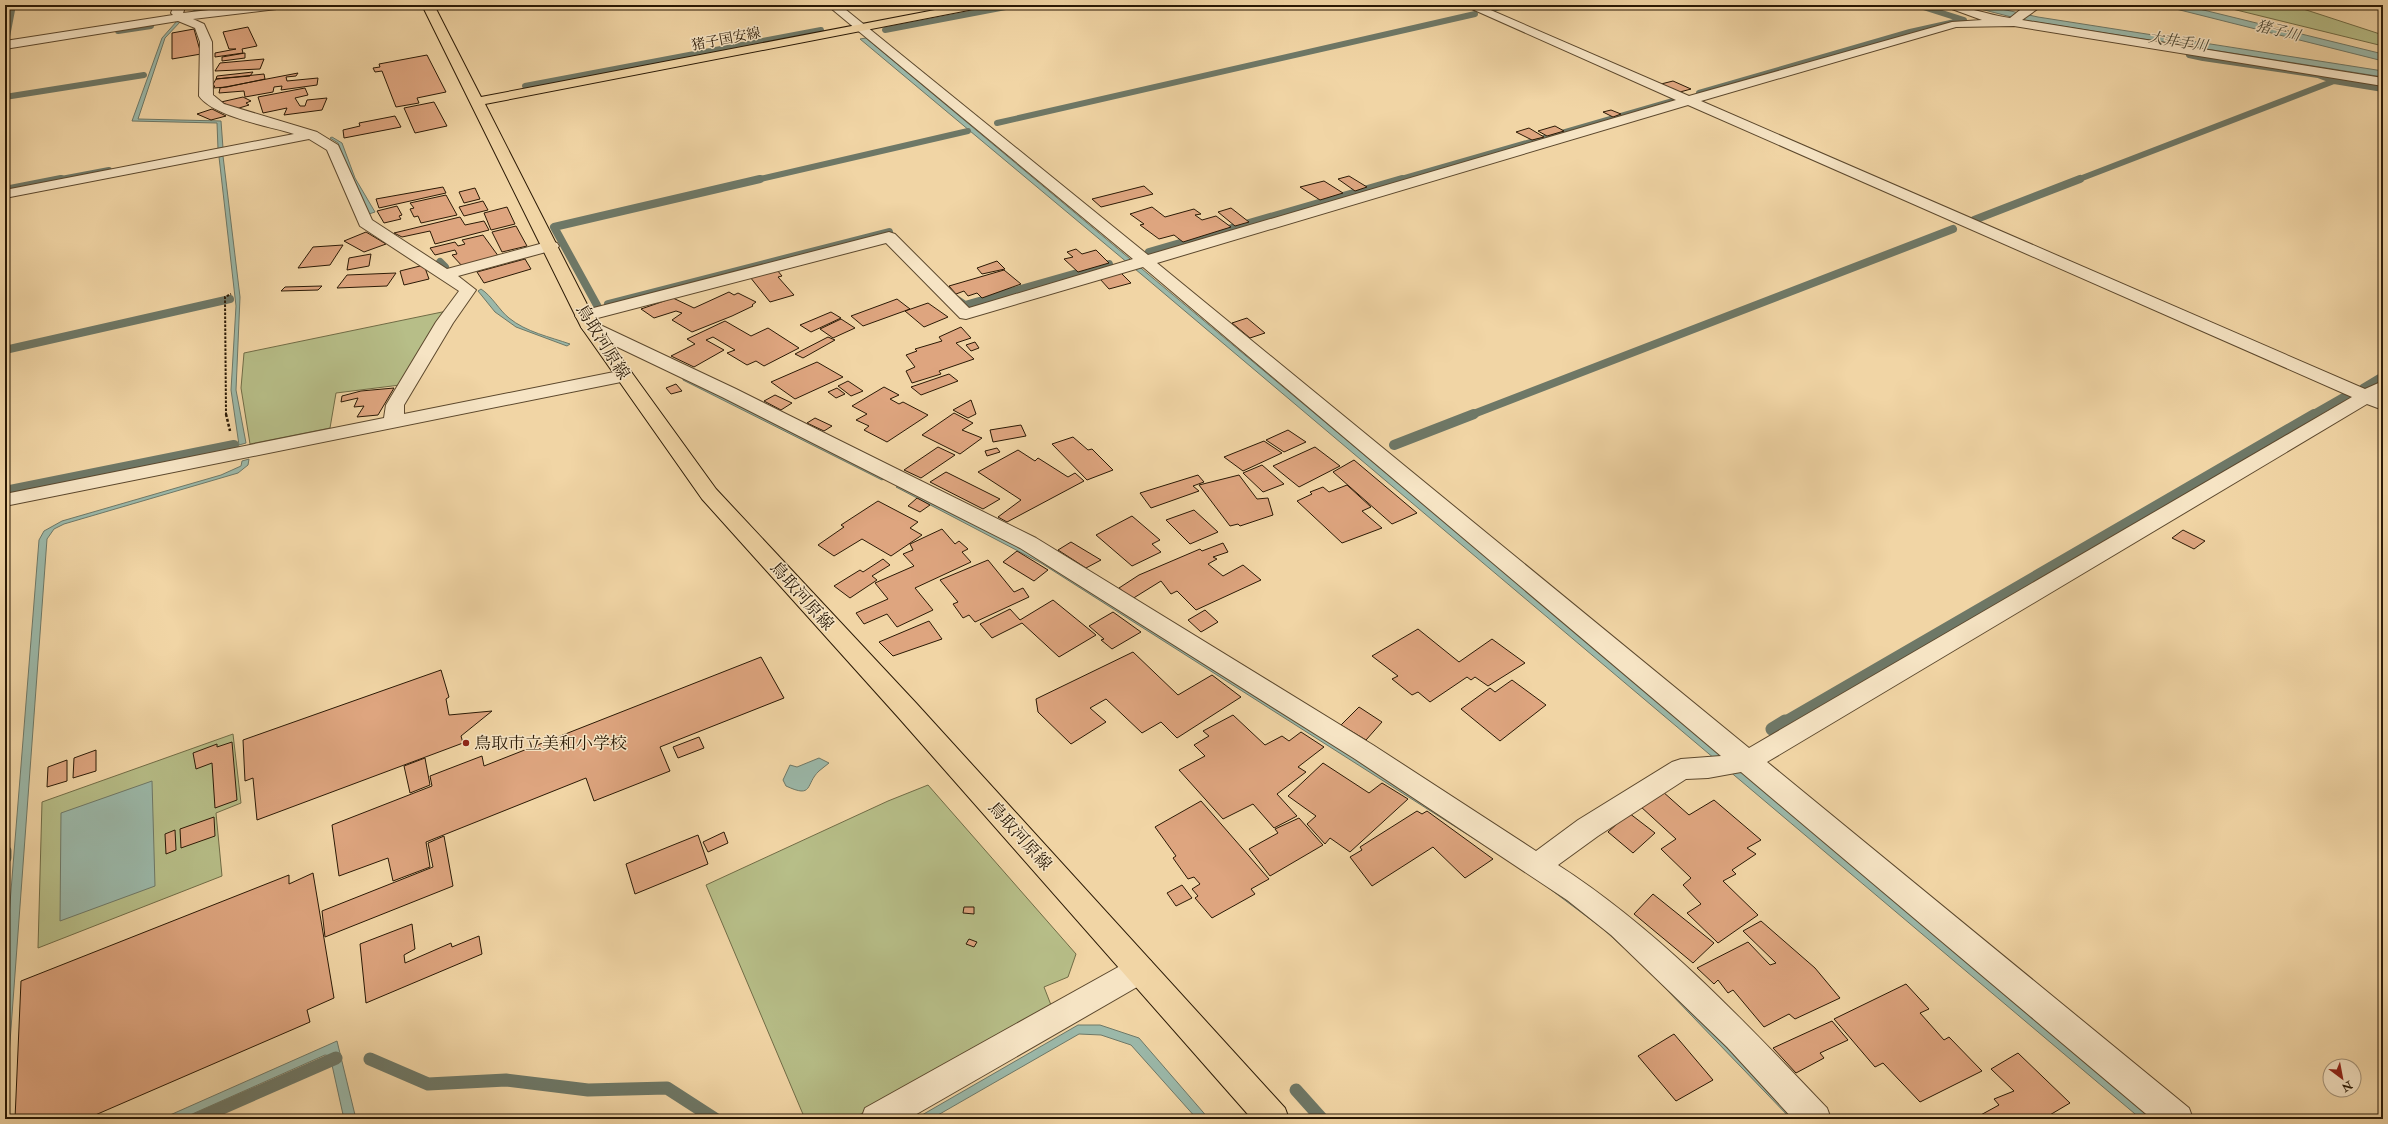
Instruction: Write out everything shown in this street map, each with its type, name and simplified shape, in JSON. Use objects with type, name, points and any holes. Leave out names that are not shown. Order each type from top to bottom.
[{"type":"main road","name":"鳥取河原線","points":[[428,5],[551,246],[587,322],[709,494],[1273,1119]]},
{"type":"main road","name":"猪子国安線","points":[[477,102],[979,5]]},
{"type":"street","points":[[5,45],[180,12],[285,5]]},
{"type":"street","points":[[833,5],[1144,260],[2177,1119]]},
{"type":"street","points":[[1469,5],[2377,396]]},
{"type":"street","points":[[1947,5],[1987,18],[2012,23],[2383,82]]},
{"type":"street","points":[[587,322],[889,237],[966,314],[1144,260],[1871,47],[1956,24],[2012,23],[2029,8],[2037,5]]},
{"type":"street","points":[[180,12],[200,26],[206,42],[206,96],[219,107],[312,135],[333,148],[342,175],[365,223],[468,290],[446,322],[395,405],[393,423]]},
{"type":"street","points":[[5,194],[312,135]]},
{"type":"street","points":[[446,275],[551,246]]},
{"type":"street","points":[[587,322],[1028,543],[1364,752],[1577,892],[1621,926],[1738,1038],[1815,1119]]},
{"type":"street","points":[[5,500],[624,376]]},
{"type":"street","points":[[1537,866],[1588,828],[1681,769],[1708,768],[1748,761],[2377,396]]},
{"type":"street","points":[[877,1119],[1140,970]]},
{"type":"path","points":[[231,294],[225,298],[225,410],[232,438],[232,455]]},
{"type":"green space","points":[[2216,5],[2291,5],[2383,35],[2383,46]]},
{"type":"green space","points":[[447,311],[400,385],[336,393],[330,428],[250,444],[241,388],[244,353]]},
{"type":"green space","points":[[233,734],[241,803],[216,813],[222,876],[38,948],[42,802]]},
{"type":"green space","points":[[928,785],[1076,954],[1068,977],[1044,987],[1051,1005],[852,1119],[805,1119],[706,885],[888,801]]},
{"type":"water","name":"大井手川","points":[[1965,5],[1983,5],[2038,17],[2383,71],[2383,77],[2023,20]]},
{"type":"water","name":"猪子川","points":[[2160,5],[2183,5],[2383,54],[2383,61]]},
{"type":"water","points":[[177,21],[181,21],[165,38],[138,119],[221,121],[223,148],[218,149],[217,123],[132,121],[162,38]]},
{"type":"water","points":[[866,38],[2158,1119],[2141,1119],[1147,279],[860,39]]},
{"type":"water","points":[[332,137],[342,143],[355,178],[375,212],[369,214],[360,193],[351,179],[338,143],[330,138]]},
{"type":"water","points":[[223,156],[240,297],[236,390],[246,443],[239,445],[231,390],[236,306],[219,157]]},
{"type":"water","points":[[481,289],[489,295],[505,315],[516,323],[538,334],[570,344],[567,346],[516,327],[495,312],[478,291]]},
{"type":"water","points":[[683,376],[886,477],[882,480],[683,380]]},
{"type":"water","points":[[249,459],[248,465],[238,473],[64,524],[54,529],[47,539],[5,1110],[5,966],[39,540],[44,531],[62,521],[221,475],[241,466],[242,461]]},
{"type":"water","points":[[900,485],[1004,537],[1312,730],[1506,859],[1041,563],[896,487]]},
{"type":"water","points":[[819,758],[829,763],[820,770],[808,788],[801,791],[786,786],[783,780],[790,765],[797,767]]},
{"type":"water","points":[[152,781],[155,886],[60,921],[61,813]]},
{"type":"water","points":[[1542,883],[1607,925],[1800,1119],[1791,1119],[1643,965],[1602,928]]},
{"type":"water","points":[[1078,1025],[1100,1025],[1139,1038],[1209,1119],[1197,1119],[1131,1045],[1101,1035],[1079,1034],[931,1119],[915,1119]]},
{"type":"water","points":[[337,1041],[356,1119],[344,1119],[330,1056],[325,1055],[181,1119],[161,1119]]},
{"type":"building","points":[[248,27],[257,46],[242,49],[243,53],[215,57],[215,53],[236,49],[229,49],[223,32]]},
{"type":"building","points":[[194,29],[201,54],[172,59],[172,33]]},
{"type":"building","points":[[245,53],[245,58],[222,61],[222,57]]},
{"type":"building","points":[[427,55],[446,92],[417,98],[419,103],[396,107],[382,71],[375,72],[373,68],[380,67],[379,64]]},
{"type":"building","points":[[264,59],[260,69],[215,71],[220,63]]},
{"type":"building","points":[[253,72],[250,76],[216,79],[217,76]]},
{"type":"building","points":[[298,73],[296,76],[286,77],[287,81],[318,78],[317,85],[281,90],[282,86],[274,87],[273,92],[245,97],[244,91],[219,93],[220,88]]},
{"type":"building","points":[[264,74],[265,79],[227,87],[213,88],[215,86],[212,86],[216,79]]},
{"type":"building","points":[[1673,81],[1691,89],[1680,92],[1661,84]]},
{"type":"building","points":[[305,88],[308,95],[295,98],[300,106],[305,106],[307,100],[327,98],[322,110],[284,115],[287,108],[263,113],[258,97]]},
{"type":"building","points":[[243,97],[251,101],[246,103],[249,105],[236,109],[221,102]]},
{"type":"building","points":[[434,102],[447,126],[415,133],[404,108]]},
{"type":"building","points":[[212,109],[226,116],[211,120],[197,114]]},
{"type":"building","points":[[1611,110],[1621,114],[1613,117],[1603,112]]},
{"type":"building","points":[[395,116],[401,127],[344,138],[343,130],[360,126],[359,123]]},
{"type":"building","points":[[1555,126],[1564,131],[1547,136],[1538,131]]},
{"type":"building","points":[[1529,128],[1544,137],[1532,140],[1516,132]]},
{"type":"building","points":[[1349,176],[1367,187],[1355,191],[1338,179]]},
{"type":"building","points":[[1324,181],[1343,193],[1320,200],[1300,187]]},
{"type":"building","points":[[1144,186],[1153,194],[1101,207],[1092,199]]},
{"type":"building","points":[[443,187],[446,193],[379,208],[376,199]]},
{"type":"building","points":[[475,188],[480,199],[464,203],[459,192]]},
{"type":"building","points":[[446,195],[457,215],[421,223],[418,216],[414,217],[410,209],[414,208],[410,203]]},
{"type":"building","points":[[483,201],[488,210],[464,216],[459,207]]},
{"type":"building","points":[[397,206],[402,215],[399,216],[401,219],[384,223],[377,211]]},
{"type":"building","points":[[507,207],[515,224],[491,230],[484,213]]},
{"type":"building","points":[[1152,207],[1165,217],[1194,209],[1201,214],[1195,215],[1202,220],[1216,216],[1231,227],[1183,242],[1174,235],[1159,239],[1140,225],[1144,224],[1130,214]]},
{"type":"building","points":[[1231,208],[1249,222],[1235,226],[1218,212]]},
{"type":"building","points":[[460,217],[465,225],[484,221],[489,230],[435,244],[430,231],[402,237],[394,233]]},
{"type":"building","points":[[516,226],[527,246],[502,252],[492,232]]},
{"type":"building","points":[[366,232],[386,244],[364,252],[344,241]]},
{"type":"building","points":[[483,235],[499,257],[463,267],[452,255],[457,254],[455,250],[435,255],[430,248],[455,242],[458,246],[465,244],[462,240]]},
{"type":"building","points":[[343,245],[330,265],[298,268],[313,247]]},
{"type":"building","points":[[1076,249],[1082,254],[1096,250],[1109,263],[1078,272],[1064,259],[1073,257],[1067,252]]},
{"type":"building","points":[[371,254],[369,266],[347,270],[349,258]]},
{"type":"building","points":[[525,259],[531,269],[484,283],[477,272]]},
{"type":"building","points":[[997,261],[1005,269],[982,274],[977,268]]},
{"type":"building","points":[[424,265],[429,279],[404,285],[400,271]]},
{"type":"building","points":[[777,270],[782,276],[778,277],[794,295],[770,302],[750,277]]},
{"type":"building","points":[[1004,270],[1021,284],[982,298],[977,293],[968,296],[964,291],[956,294],[949,286]]},
{"type":"building","points":[[396,273],[387,286],[337,288],[347,275]]},
{"type":"building","points":[[1121,273],[1131,283],[1109,289],[1100,279]]},
{"type":"building","points":[[322,286],[318,290],[281,291],[285,287]]},
{"type":"building","points":[[729,292],[734,295],[738,293],[756,302],[752,305],[753,306],[732,316],[692,332],[672,320],[682,313],[676,311],[654,318],[641,309],[673,298],[694,308]]},
{"type":"building","points":[[897,299],[910,309],[863,326],[851,316]]},
{"type":"building","points":[[928,303],[948,317],[924,327],[905,311]]},
{"type":"building","points":[[831,312],[841,318],[811,332],[800,325]]},
{"type":"building","points":[[1247,318],[1265,333],[1250,338],[1232,323]]},
{"type":"building","points":[[841,319],[855,328],[833,338],[820,329]]},
{"type":"building","points":[[725,321],[751,336],[768,328],[799,348],[764,366],[756,361],[747,365],[727,353],[735,350],[713,337],[706,340],[724,350],[694,367],[671,356],[695,344],[687,339]]},
{"type":"building","points":[[961,327],[971,338],[956,343],[974,359],[939,371],[941,374],[912,383],[906,371],[915,367],[906,355],[917,351],[915,349],[942,341],[939,337]]},
{"type":"building","points":[[828,337],[835,340],[803,358],[795,354]]},
{"type":"building","points":[[975,342],[979,348],[971,351],[966,345]]},
{"type":"building","points":[[817,362],[843,377],[795,399],[771,382]]},
{"type":"building","points":[[949,374],[958,381],[921,395],[911,387]]},
{"type":"building","points":[[848,381],[863,391],[851,396],[838,386]]},
{"type":"building","points":[[676,384],[682,391],[671,394],[666,388]]},
{"type":"building","points":[[884,387],[899,395],[890,399],[899,404],[903,402],[928,415],[887,442],[864,430],[869,426],[856,420],[867,414],[852,406]]},
{"type":"building","points":[[394,388],[378,415],[357,417],[364,406],[354,407],[358,398],[341,402],[342,396],[361,391]]},
{"type":"building","points":[[837,388],[845,394],[836,398],[828,392]]},
{"type":"building","points":[[775,395],[792,403],[781,410],[764,401]]},
{"type":"building","points":[[971,400],[976,414],[968,418],[953,410]]},
{"type":"building","points":[[954,413],[973,423],[962,430],[982,438],[960,454],[922,435]]},
{"type":"building","points":[[815,418],[832,426],[824,431],[807,423]]},
{"type":"building","points":[[1021,425],[1026,436],[993,442],[990,430]]},
{"type":"building","points":[[1288,430],[1306,442],[1284,452],[1266,440]]},
{"type":"building","points":[[1073,437],[1088,450],[1092,449],[1113,470],[1087,480],[1052,444]]},
{"type":"building","points":[[1264,441],[1282,453],[1243,471],[1224,457]]},
{"type":"building","points":[[938,447],[955,455],[921,478],[904,470]]},
{"type":"building","points":[[1315,447],[1340,466],[1299,487],[1273,466]]},
{"type":"building","points":[[997,448],[1000,452],[987,456],[985,451]]},
{"type":"building","points":[[1018,450],[1035,461],[1038,458],[1068,477],[1075,473],[1084,481],[1007,522],[998,517],[1021,500],[978,472]]},
{"type":"building","points":[[1354,460],[1417,513],[1392,524],[1333,472]]},
{"type":"building","points":[[1262,465],[1284,484],[1263,492],[1243,473]]},
{"type":"building","points":[[946,472],[1000,499],[983,509],[930,482]]},
{"type":"building","points":[[1198,475],[1204,482],[1193,486],[1199,491],[1151,508],[1140,493]]},
{"type":"building","points":[[1239,475],[1257,499],[1268,498],[1273,515],[1240,526],[1238,524],[1230,526],[1199,485]]},
{"type":"building","points":[[1347,485],[1371,507],[1362,511],[1382,528],[1342,543],[1297,501],[1312,494],[1310,492],[1323,487],[1329,492]]},
{"type":"building","points":[[917,498],[930,505],[920,512],[908,506]]},
{"type":"building","points":[[878,501],[918,522],[910,528],[922,535],[891,556],[862,539],[834,556],[818,545],[844,527],[841,525]]},
{"type":"building","points":[[1194,510],[1218,532],[1190,544],[1166,520]]},
{"type":"building","points":[[1132,516],[1160,540],[1152,544],[1161,552],[1132,566],[1096,535]]},
{"type":"building","points":[[942,529],[955,544],[959,541],[968,549],[962,552],[971,562],[915,588],[933,610],[897,627],[887,614],[864,624],[856,613],[888,599],[875,583],[914,566],[903,554],[913,550],[910,544]]},
{"type":"building","points":[[2183,530],[2205,541],[2194,549],[2172,538]]},
{"type":"building","points":[[1071,542],[1101,560],[1086,568],[1058,550]]},
{"type":"building","points":[[1223,543],[1228,552],[1213,557],[1217,559],[1208,564],[1223,576],[1243,565],[1261,580],[1196,610],[1177,591],[1171,594],[1161,581],[1132,599],[1119,588],[1139,575],[1200,549],[1202,551]]},
{"type":"building","points":[[1017,551],[1048,570],[1034,581],[1003,562]]},
{"type":"building","points":[[883,559],[890,565],[872,576],[877,580],[850,598],[834,586],[860,570],[863,572]]},
{"type":"building","points":[[988,560],[1014,592],[1023,588],[1029,597],[975,622],[969,615],[963,618],[953,604],[958,602],[940,580]]},
{"type":"building","points":[[1053,600],[1096,635],[1059,657],[1022,623],[992,638],[980,624],[1010,609],[1020,620]]},
{"type":"building","points":[[1205,610],[1218,622],[1201,632],[1188,620]]},
{"type":"building","points":[[1113,612],[1141,632],[1112,649],[1101,640],[1104,639],[1089,626]]},
{"type":"building","points":[[929,621],[942,639],[893,656],[879,642]]},
{"type":"building","points":[[1418,629],[1459,662],[1492,639],[1525,663],[1488,686],[1475,677],[1471,680],[1467,677],[1430,702],[1418,692],[1412,695],[1392,679],[1398,676],[1372,656]]},
{"type":"building","points":[[1133,652],[1178,695],[1212,675],[1241,697],[1177,738],[1161,722],[1142,733],[1106,699],[1090,708],[1106,722],[1071,744],[1038,712],[1036,699]]},
{"type":"building","points":[[761,657],[784,698],[660,747],[670,771],[594,801],[586,778],[426,842],[430,867],[393,881],[388,858],[339,876],[332,825],[432,786],[430,776],[482,756],[484,766]]},
{"type":"building","points":[[441,670],[449,697],[446,699],[449,715],[492,711],[461,736],[463,743],[257,820],[253,778],[245,781],[243,740]]},
{"type":"building","points":[[1512,680],[1546,705],[1500,741],[1461,709],[1490,688],[1495,692]]},
{"type":"building","points":[[1359,707],[1382,722],[1366,740],[1341,725]]},
{"type":"building","points":[[1233,715],[1265,745],[1282,736],[1289,741],[1301,732],[1324,747],[1298,767],[1306,772],[1277,794],[1297,816],[1274,828],[1253,804],[1223,819],[1179,770],[1205,756],[1194,745],[1209,736],[1203,731]]},
{"type":"building","points":[[699,737],[704,748],[678,758],[673,747]]},
{"type":"building","points":[[232,742],[237,800],[215,808],[212,763],[196,769],[193,753],[217,744],[217,747]]},
{"type":"building","points":[[96,750],[96,771],[73,778],[74,758]]},
{"type":"building","points":[[425,758],[430,785],[410,793],[404,766]]},
{"type":"building","points":[[67,760],[67,781],[47,787],[48,767]]},
{"type":"building","points":[[1323,763],[1369,793],[1382,783],[1408,799],[1350,852],[1330,838],[1325,844],[1307,824],[1316,816],[1288,796]]},
{"type":"building","points":[[1662,791],[1689,815],[1714,800],[1761,840],[1747,848],[1756,854],[1732,870],[1736,874],[1723,881],[1758,915],[1718,943],[1687,913],[1701,904],[1683,885],[1691,878],[1661,849],[1676,839],[1640,806]]},
{"type":"building","points":[[1201,801],[1269,879],[1251,889],[1255,894],[1212,918],[1195,898],[1198,896],[1192,889],[1200,884],[1194,877],[1188,879],[1173,858],[1176,856],[1155,827]]},
{"type":"building","points":[[1417,811],[1422,814],[1427,811],[1493,859],[1465,878],[1433,847],[1372,886],[1350,857],[1362,850],[1360,847]]},
{"type":"building","points":[[1629,813],[1655,833],[1633,853],[1608,832]]},
{"type":"building","points":[[214,817],[215,836],[181,848],[180,829]]},
{"type":"building","points":[[1299,818],[1323,845],[1270,876],[1249,849],[1278,833],[1275,829]]},
{"type":"building","points":[[175,830],[176,850],[166,854],[165,834]]},
{"type":"building","points":[[724,832],[728,843],[708,852],[703,842]]},
{"type":"building","points":[[698,835],[708,864],[635,894],[626,864]]},
{"type":"building","points":[[444,836],[453,886],[325,937],[322,911],[433,867],[428,843]]},
{"type":"building","points":[[313,873],[334,998],[307,1010],[310,1022],[86,1119],[15,1119],[21,981],[289,875],[289,884]]},
{"type":"building","points":[[1182,885],[1192,898],[1176,906],[1167,893]]},
{"type":"building","points":[[1653,894],[1714,943],[1693,963],[1634,914]]},
{"type":"building","points":[[964,907],[974,907],[974,914],[963,913]]},
{"type":"building","points":[[1761,921],[1815,968],[1840,998],[1795,1019],[1789,1014],[1764,1027],[1733,990],[1728,993],[1718,980],[1714,984],[1697,968],[1748,942],[1770,965],[1776,963],[1743,931]]},
{"type":"building","points":[[412,924],[415,949],[404,955],[405,963],[451,943],[452,947],[479,936],[482,954],[366,1003],[360,944]]},
{"type":"building","points":[[969,939],[977,942],[974,947],[966,944]]},
{"type":"building","points":[[1906,984],[1929,1009],[1920,1013],[1944,1040],[1949,1037],[1982,1071],[1920,1102],[1883,1063],[1875,1067],[1834,1019]]},
{"type":"building","points":[[1832,1021],[1848,1040],[1820,1053],[1824,1058],[1796,1073],[1773,1048]]},
{"type":"building","points":[[1674,1034],[1713,1080],[1676,1101],[1638,1056]]},
{"type":"building","points":[[2018,1053],[2070,1103],[2043,1119],[1979,1119],[1977,1117],[1999,1105],[1994,1099],[2014,1091],[1991,1069]]},
{"type":"waterway","points":[[6,42],[13,5]]},
{"type":"waterway","points":[[194,5],[193,7],[201,11],[213,10]]},
{"type":"waterway","points":[[885,30],[1016,5]]},
{"type":"waterway","points":[[1492,9],[1509,5]]},
{"type":"waterway","points":[[1699,93],[1910,32],[1964,20],[1917,5]]},
{"type":"waterway","points":[[997,123],[1475,14]]},
{"type":"waterway","points":[[118,31],[151,26]]},
{"type":"waterway","points":[[525,86],[821,30]]},
{"type":"waterway","name":"大井手川","points":[[2190,53],[2189,55],[2203,58],[2318,75],[2334,81]]},
{"type":"waterway","points":[[5,97],[144,75]]},
{"type":"waterway","points":[[2077,180],[2334,81]]},
{"type":"waterway","points":[[2334,81],[2383,89]]},
{"type":"waterway","points":[[1398,180],[1673,101]]},
{"type":"waterway","points":[[756,180],[968,131]]},
{"type":"waterway","points":[[56,180],[109,170]]},
{"type":"waterway","points":[[5,190],[61,179]]},
{"type":"waterway","points":[[598,307],[554,227],[760,179]]},
{"type":"waterway","points":[[1149,252],[1402,179]]},
{"type":"waterway","points":[[1974,220],[2080,179]]},
{"type":"waterway","points":[[1471,415],[1953,229]]},
{"type":"waterway","points":[[608,304],[889,232]]},
{"type":"waterway","points":[[440,262],[445,267]]},
{"type":"waterway","points":[[956,299],[965,305],[1109,264]]},
{"type":"waterway","points":[[5,350],[230,299]]},
{"type":"waterway","points":[[2363,388],[2383,376]]},
{"type":"waterway","points":[[2312,415],[2347,395]]},
{"type":"waterway","points":[[1394,445],[1474,414]]},
{"type":"waterway","points":[[1783,722],[2314,414]]},
{"type":"waterway","points":[[5,491],[234,445]]},
{"type":"waterway","points":[[1772,729],[1785,721]]},
{"type":"waterway","points":[[5,851],[5,858]]},
{"type":"waterway","points":[[197,1119],[336,1058]]},
{"type":"waterway","points":[[370,1059],[428,1084],[506,1080],[588,1090],[667,1088],[715,1119]]},
{"type":"waterway","points":[[1296,1090],[1322,1119]]},
{"type":"place","name":"鳥取市立美和小学校","points":[[466,743]]}]
